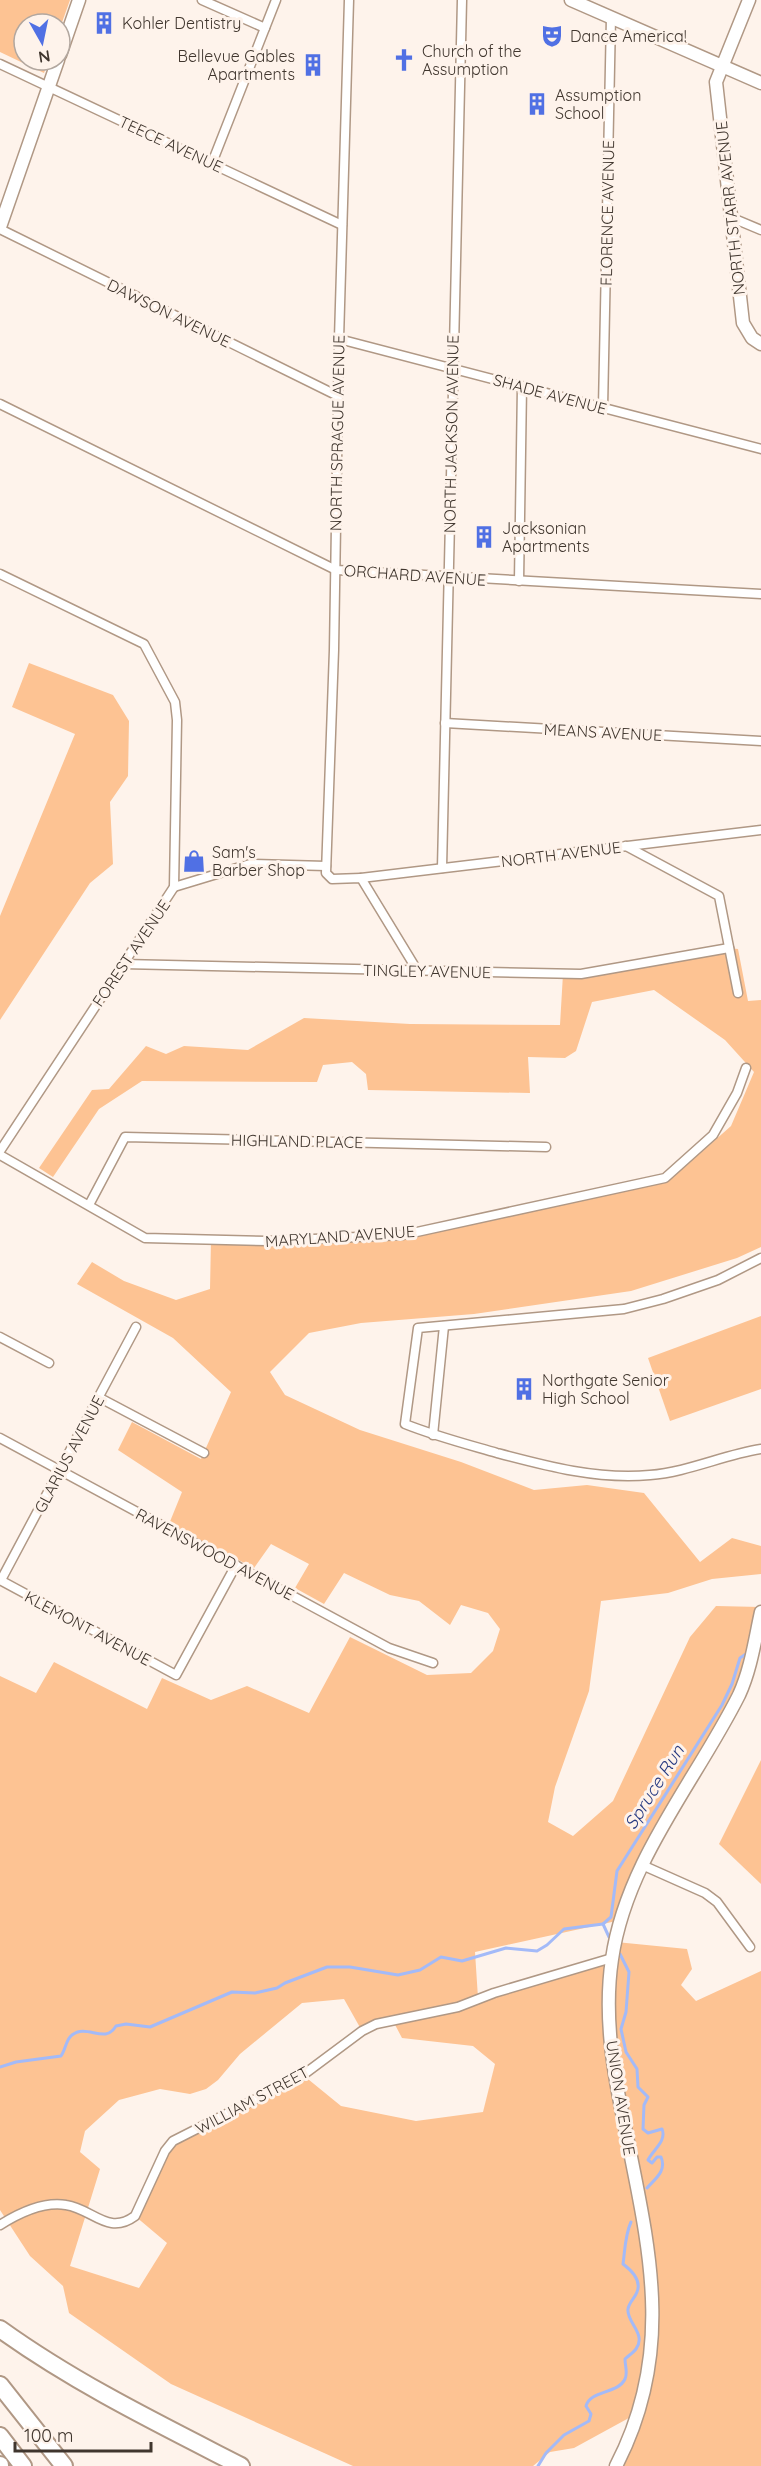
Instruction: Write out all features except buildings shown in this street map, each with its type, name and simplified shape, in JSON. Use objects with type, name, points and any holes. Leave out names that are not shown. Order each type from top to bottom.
[{"type":"highway","points":[[0,2329],[67,2373],[241,2466]]},
{"type":"highway","points":[[0,2385],[64,2466]]},
{"type":"highway","points":[[0,2436],[23,2466]]},
{"type":"street","points":[[72,20],[79,0]]},
{"type":"street","points":[[202,0],[266,28]]},
{"type":"street","points":[[212,163],[276,0]]},
{"type":"street","name":"NORTH SPRAGUE AVENUE","points":[[326,866],[336,570],[339,339],[349,0]]},
{"type":"street","name":"NORTH JACKSON AVENUE","points":[[442,868],[462,0]]},
{"type":"street","points":[[571,0],[761,83]]},
{"type":"street","name":"NORTH STARR AVENUE","points":[[749,0],[716,82],[743,323],[752,338],[761,344]]},
{"type":"street","name":"FLORENCE AVENUE","points":[[603,408],[611,18]]},
{"type":"street","name":"TEECE AVENUE","points":[[0,63],[342,225]]},
{"type":"street","points":[[0,228],[54,72]]},
{"type":"street","points":[[730,217],[761,230]]},
{"type":"street","name":"DAWSON AVENUE","points":[[0,228],[338,396]]},
{"type":"street","name":"SHADE AVENUE","points":[[339,339],[761,448]]},
{"type":"street","points":[[519,581],[522,386]]},
{"type":"street","name":"ORCHARD AVENUE","points":[[0,404],[336,570],[761,594]]},
{"type":"street","name":"FOREST AVENUE","points":[[0,574],[139,641],[147,649],[177,710],[174,887],[0,1153]]},
{"type":"street","name":"MEANS AVENUE","points":[[445,723],[761,741]]},
{"type":"street","name":"NORTH AVENUE","points":[[326,866],[326,875],[332,879],[361,878],[761,830]]},
{"type":"street","points":[[626,846],[719,896],[738,993]]},
{"type":"street","points":[[174,887],[250,864],[326,866]]},
{"type":"street","points":[[361,878],[417,970]]},
{"type":"street","name":"TINGLEY AVENUE","points":[[123,964],[581,974],[729,948]]},
{"type":"street","name":"MARYLAND AVENUE","points":[[0,1153],[145,1238],[268,1241],[403,1235],[665,1178],[713,1135],[737,1093],[746,1068]]},
{"type":"street","name":"HIGHLAND PLACE","points":[[89,1205],[125,1137],[546,1147]]},
{"type":"street","points":[[761,1258],[718,1280],[663,1299],[624,1309],[418,1328],[405,1424],[433,1435],[549,1467],[602,1475],[649,1476],[683,1470],[761,1449]]},
{"type":"street","points":[[433,1435],[444,1326]]},
{"type":"street","name":"GLARIUS AVENUE","points":[[0,1580],[100,1398],[136,1327]]},
{"type":"street","points":[[0,1337],[49,1363]]},
{"type":"street","points":[[100,1398],[204,1453]]},
{"type":"street","name":"RAVENSWOOD AVENUE","points":[[0,1438],[388,1648],[433,1663]]},
{"type":"street","name":"KLEMONT AVENUE","points":[[0,1580],[176,1675],[236,1565]]},
{"type":"street","name":"UNION AVENUE","points":[[616,2466],[630,2436],[646,2386],[651,2361],[654,2310],[647,2243],[613,2062],[610,2027],[612,1958],[621,1920],[642,1865],[740,1693],[752,1655],[761,1612]]},
{"type":"street","points":[[642,1865],[705,1893],[717,1902],[750,1947]]},
{"type":"street","name":"WILLIAM STREET","points":[[0,2225],[31,2209],[64,2204],[79,2208],[104,2222],[115,2224],[127,2222],[135,2216],[165,2151],[173,2141],[303,2075],[362,2031],[392,2019],[458,2007],[494,1992],[612,1958]]},
{"type":"shaded area","points":[[0,0],[70,0],[66,12],[12,12],[12,58],[0,52]]},
{"type":"shaded area","points":[[29,663],[113,695],[129,721],[128,776],[110,802],[113,864],[90,883],[0,1020],[0,916],[75,734],[12,707]]},
{"type":"shaded area","points":[[729,948],[738,949],[748,1001],[761,1000],[761,1247],[737,1258],[631,1291],[474,1314],[361,1323],[309,1333],[270,1372],[285,1395],[360,1430],[461,1462],[534,1490],[587,1485],[644,1493],[700,1562],[732,1538],[761,1546],[761,1574],[712,1579],[668,1593],[601,1601],[589,1691],[555,1787],[548,1822],[573,1836],[613,1801],[690,1637],[716,1606],[761,1607],[740,1693],[642,1865],[621,1920],[475,1952],[478,1998],[612,1958],[616,1942],[687,1949],[692,1969],[681,1985],[696,2001],[761,1971],[761,2466],[616,2466],[638,2413],[574,2448],[550,2452],[533,2466],[353,2466],[171,2384],[69,2313],[63,2286],[30,2256],[0,2210],[0,1676],[36,1693],[54,1662],[147,1709],[162,1678],[211,1700],[247,1686],[309,1713],[350,1637],[427,1675],[471,1673],[493,1651],[500,1629],[488,1613],[461,1605],[450,1625],[419,1601],[390,1595],[344,1573],[324,1604],[295,1588],[309,1564],[271,1544],[254,1568],[169,1524],[182,1492],[118,1450],[132,1422],[201,1459],[231,1392],[173,1338],[77,1284],[92,1262],[124,1281],[176,1300],[210,1289],[211,1240],[403,1235],[670,1180],[731,1126],[754,1072],[725,1040],[654,990],[592,1002],[576,1051],[565,1058],[528,1057],[530,1093],[368,1090],[366,1074],[352,1062],[323,1065],[317,1082],[142,1081],[99,1109],[53,1177],[39,1168],[92,1090],[109,1089],[146,1046],[166,1054],[184,1046],[248,1050],[304,1018],[410,1024],[560,1025],[563,974]],"holes":[[[344,1999],[362,2031],[392,2019],[402,2038],[473,2046],[495,2064],[483,2112],[416,2121],[341,2106],[303,2075],[173,2141],[135,2216],[167,2243],[139,2288],[70,2266],[100,2169],[80,2152],[85,2131],[119,2100],[160,2089],[190,2094],[206,2089],[218,2080],[240,2054],[302,2003]]]},
{"type":"shaded area","points":[[761,1316],[761,1389],[670,1421],[648,1358]]},
{"type":"shaded area","points":[[761,1760],[761,1884],[719,1844]]},
{"type":"waterway","name":"Spruce Run","points":[[609,1937],[603,1924],[611,1917],[617,1871],[722,1705],[732,1684],[740,1658],[746,1654]]},
{"type":"waterway","points":[[0,2067],[16,2062],[61,2056],[68,2039],[78,2032],[107,2034],[116,2026],[126,2024],[150,2027],[232,1992],[255,1993],[277,1988],[327,1967],[350,1967],[398,1975],[420,1970],[441,1957],[462,1961],[506,1948],[537,1951],[564,1929],[603,1924]]},
{"type":"waterway","name":"Spruce Run","points":[[620,1954],[629,1972],[626,2012],[621,2029],[626,2052],[637,2069],[638,2087],[648,2097],[644,2105],[643,2129],[648,2133],[662,2129],[663,2133],[663,2138],[648,2160],[652,2163],[657,2157],[661,2157],[661,2171],[647,2188]]},
{"type":"waterway","name":"Spruce Run","points":[[538,2466],[546,2453],[564,2435],[589,2421],[591,2414],[586,2406],[593,2397],[621,2384],[626,2374],[625,2359],[639,2344],[638,2333],[628,2314],[630,2304],[637,2292],[638,2283],[632,2272],[623,2264],[626,2237],[631,2222]]},
{"type":"place","name":"Kohler Dentistry","points":[[104,23]]},
{"type":"place","name":"Dance America!","points":[[552,36]]},
{"type":"place","name":"Church of the Assumption","points":[[404,60]]},
{"type":"place","name":"Bellevue Gables Apartments","points":[[313,65]]},
{"type":"place","name":"Assumption School","points":[[537,104]]},
{"type":"place","name":"Jacksonian Apartments","points":[[484,537]]},
{"type":"place","name":"Sam's Barber Shop","points":[[194,861]]},
{"type":"place","name":"Northgate Senior High School","points":[[524,1389]]}]
